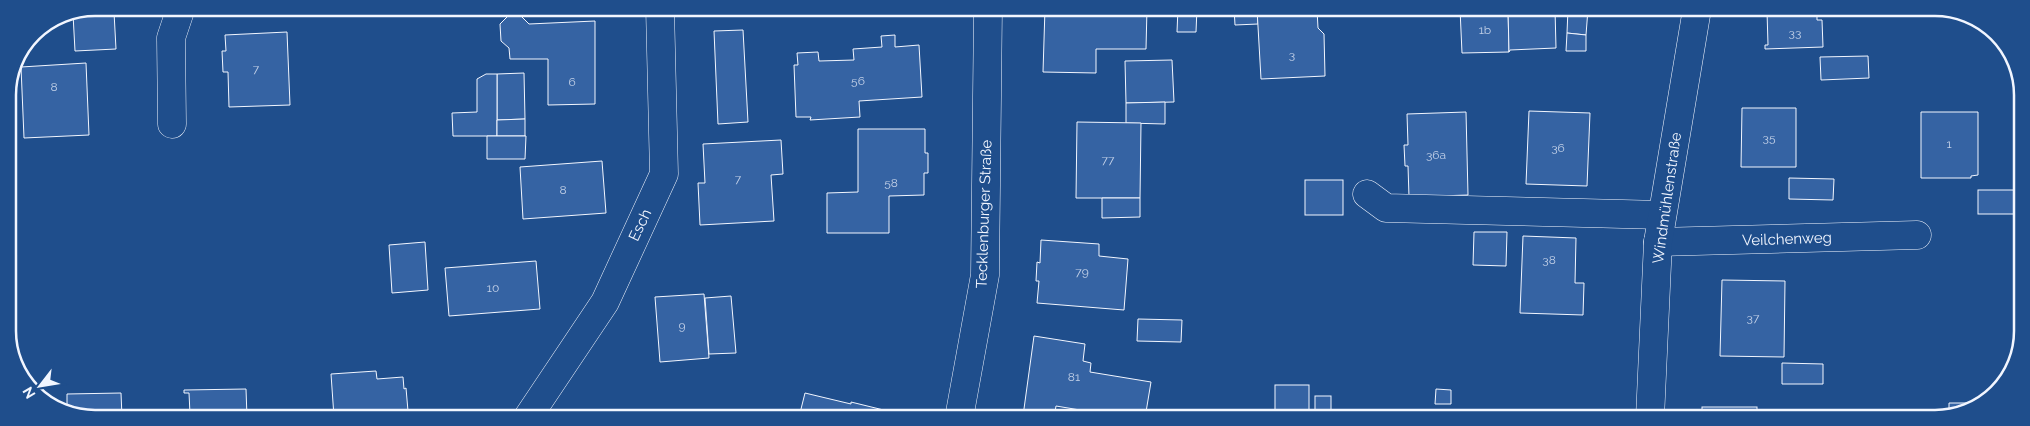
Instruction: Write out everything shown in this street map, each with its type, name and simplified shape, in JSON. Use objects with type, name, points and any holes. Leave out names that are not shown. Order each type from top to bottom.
[{"type":"street","points":[[172,124],[170,38],[178,16]]},
{"type":"street","name":"Esch","points":[[533,410],[605,302],[664,174],[660,16]]},
{"type":"street","name":"Tecklenburger Straße","points":[[960,410],[985,275],[988,16]]},
{"type":"street","name":"Windmühlenstraße","points":[[1650,410],[1658,242],[1696,16]]},
{"type":"street","points":[[1367,194],[1386,208],[1662,215]]},
{"type":"street","name":"Veilchenweg","points":[[1658,242],[1917,235]]},
{"type":"building","points":[[95,16],[114,16],[116,49],[75,51],[73,20]]},
{"type":"building","points":[[508,16],[521,16],[529,24],[595,21],[595,104],[548,105],[548,59],[510,59],[509,48],[501,41],[500,24]]},
{"type":"building","points":[[1045,16],[1147,16],[1146,49],[1096,49],[1096,73],[1043,72]]},
{"type":"building","points":[[1178,16],[1197,16],[1196,32],[1177,32]]},
{"type":"building","points":[[1234,16],[1257,16],[1258,24],[1235,25]]},
{"type":"building","points":[[1257,16],[1317,16],[1318,28],[1324,34],[1325,76],[1261,79]]},
{"type":"building","points":[[1460,16],[1508,16],[1509,52],[1462,53]]},
{"type":"building","points":[[1508,16],[1555,16],[1556,48],[1510,50],[1509,52]]},
{"type":"building","points":[[1568,16],[1587,16],[1586,35],[1567,33]]},
{"type":"building","points":[[1767,16],[1817,16],[1817,20],[1822,20],[1823,47],[1765,49],[1765,45],[1768,45]]},
{"type":"building","points":[[743,30],[748,122],[718,124],[714,31]]},
{"type":"building","points":[[287,32],[290,105],[229,107],[228,72],[223,72],[222,51],[226,51],[225,35]]},
{"type":"building","points":[[1567,33],[1586,35],[1586,51],[1566,51]]},
{"type":"building","points":[[895,35],[895,47],[919,45],[922,97],[859,101],[860,117],[810,120],[811,117],[796,117],[794,65],[798,65],[797,53],[818,52],[819,61],[854,60],[853,49],[882,47],[881,36]]},
{"type":"building","points":[[1868,56],[1869,78],[1821,80],[1820,57]]},
{"type":"building","points":[[1172,60],[1174,102],[1126,103],[1125,61]]},
{"type":"building","points":[[86,63],[89,135],[24,138],[21,67]]},
{"type":"building","points":[[524,73],[525,119],[497,120],[497,74]]},
{"type":"building","points":[[486,74],[497,74],[497,136],[453,136],[452,113],[477,112],[477,79]]},
{"type":"building","points":[[1165,102],[1165,124],[1126,123],[1126,103]]},
{"type":"building","points":[[1742,108],[1796,108],[1796,167],[1741,167]]},
{"type":"building","points":[[1529,111],[1590,113],[1587,186],[1526,184]]},
{"type":"building","points":[[1466,112],[1468,195],[1409,197],[1408,166],[1405,166],[1404,145],[1408,145],[1407,114]]},
{"type":"building","points":[[1921,112],[1978,112],[1978,175],[1971,176],[1971,178],[1921,178]]},
{"type":"building","points":[[525,119],[525,136],[497,136],[497,120]]},
{"type":"building","points":[[1077,122],[1141,123],[1140,198],[1076,198]]},
{"type":"building","points":[[858,129],[925,129],[925,153],[928,153],[928,173],[924,173],[924,195],[889,196],[889,233],[827,233],[827,193],[858,192]]},
{"type":"building","points":[[487,136],[526,136],[525,159],[487,159]]},
{"type":"building","points":[[781,140],[783,174],[771,175],[774,221],[700,225],[698,183],[705,183],[703,144]]},
{"type":"building","points":[[602,161],[606,213],[523,219],[520,167]]},
{"type":"building","points":[[1789,178],[1834,179],[1833,200],[1789,199]]},
{"type":"building","points":[[1305,180],[1343,180],[1343,215],[1305,215]]},
{"type":"building","points":[[1978,190],[2014,190],[2014,214],[1978,214]]},
{"type":"building","points":[[1102,198],[1140,198],[1140,217],[1102,218]]},
{"type":"building","points":[[1474,232],[1507,232],[1506,266],[1473,265]]},
{"type":"building","points":[[1523,236],[1576,238],[1575,283],[1584,283],[1583,315],[1520,313]]},
{"type":"building","points":[[1041,240],[1099,244],[1099,256],[1128,259],[1124,310],[1037,303],[1039,281],[1036,281],[1037,262],[1040,263]]},
{"type":"building","points":[[425,242],[428,290],[392,293],[389,245]]},
{"type":"building","points":[[536,261],[540,309],[449,316],[445,268]]},
{"type":"building","points":[[1722,280],[1785,281],[1784,357],[1720,356]]},
{"type":"building","points":[[704,294],[709,358],[660,362],[655,297]]},
{"type":"building","points":[[731,296],[736,353],[709,354],[705,298]]},
{"type":"building","points":[[1138,319],[1182,320],[1181,342],[1137,341]]},
{"type":"building","points":[[1034,336],[1085,344],[1083,361],[1091,363],[1090,372],[1151,382],[1146,410],[1080,410],[1056,406],[1055,410],[1024,410]]},
{"type":"building","points":[[1782,363],[1823,364],[1823,384],[1782,384]]},
{"type":"building","points":[[376,371],[377,379],[403,377],[408,410],[334,410],[331,374]]},
{"type":"building","points":[[1275,385],[1309,385],[1309,410],[1275,410]]},
{"type":"building","points":[[246,389],[247,410],[190,410],[189,393],[184,393],[184,390]]},
{"type":"building","points":[[1436,389],[1451,390],[1451,404],[1435,404]]},
{"type":"building","points":[[121,393],[122,410],[95,410],[70,406],[67,405],[67,394]]},
{"type":"building","points":[[805,393],[884,410],[801,410]]},
{"type":"building","points":[[1315,396],[1331,396],[1331,410],[1315,410]]},
{"type":"building","points":[[1949,403],[1968,403],[1960,406],[1949,408]]},
{"type":"building","points":[[1702,407],[1757,407],[1757,410],[1702,410]]}]
